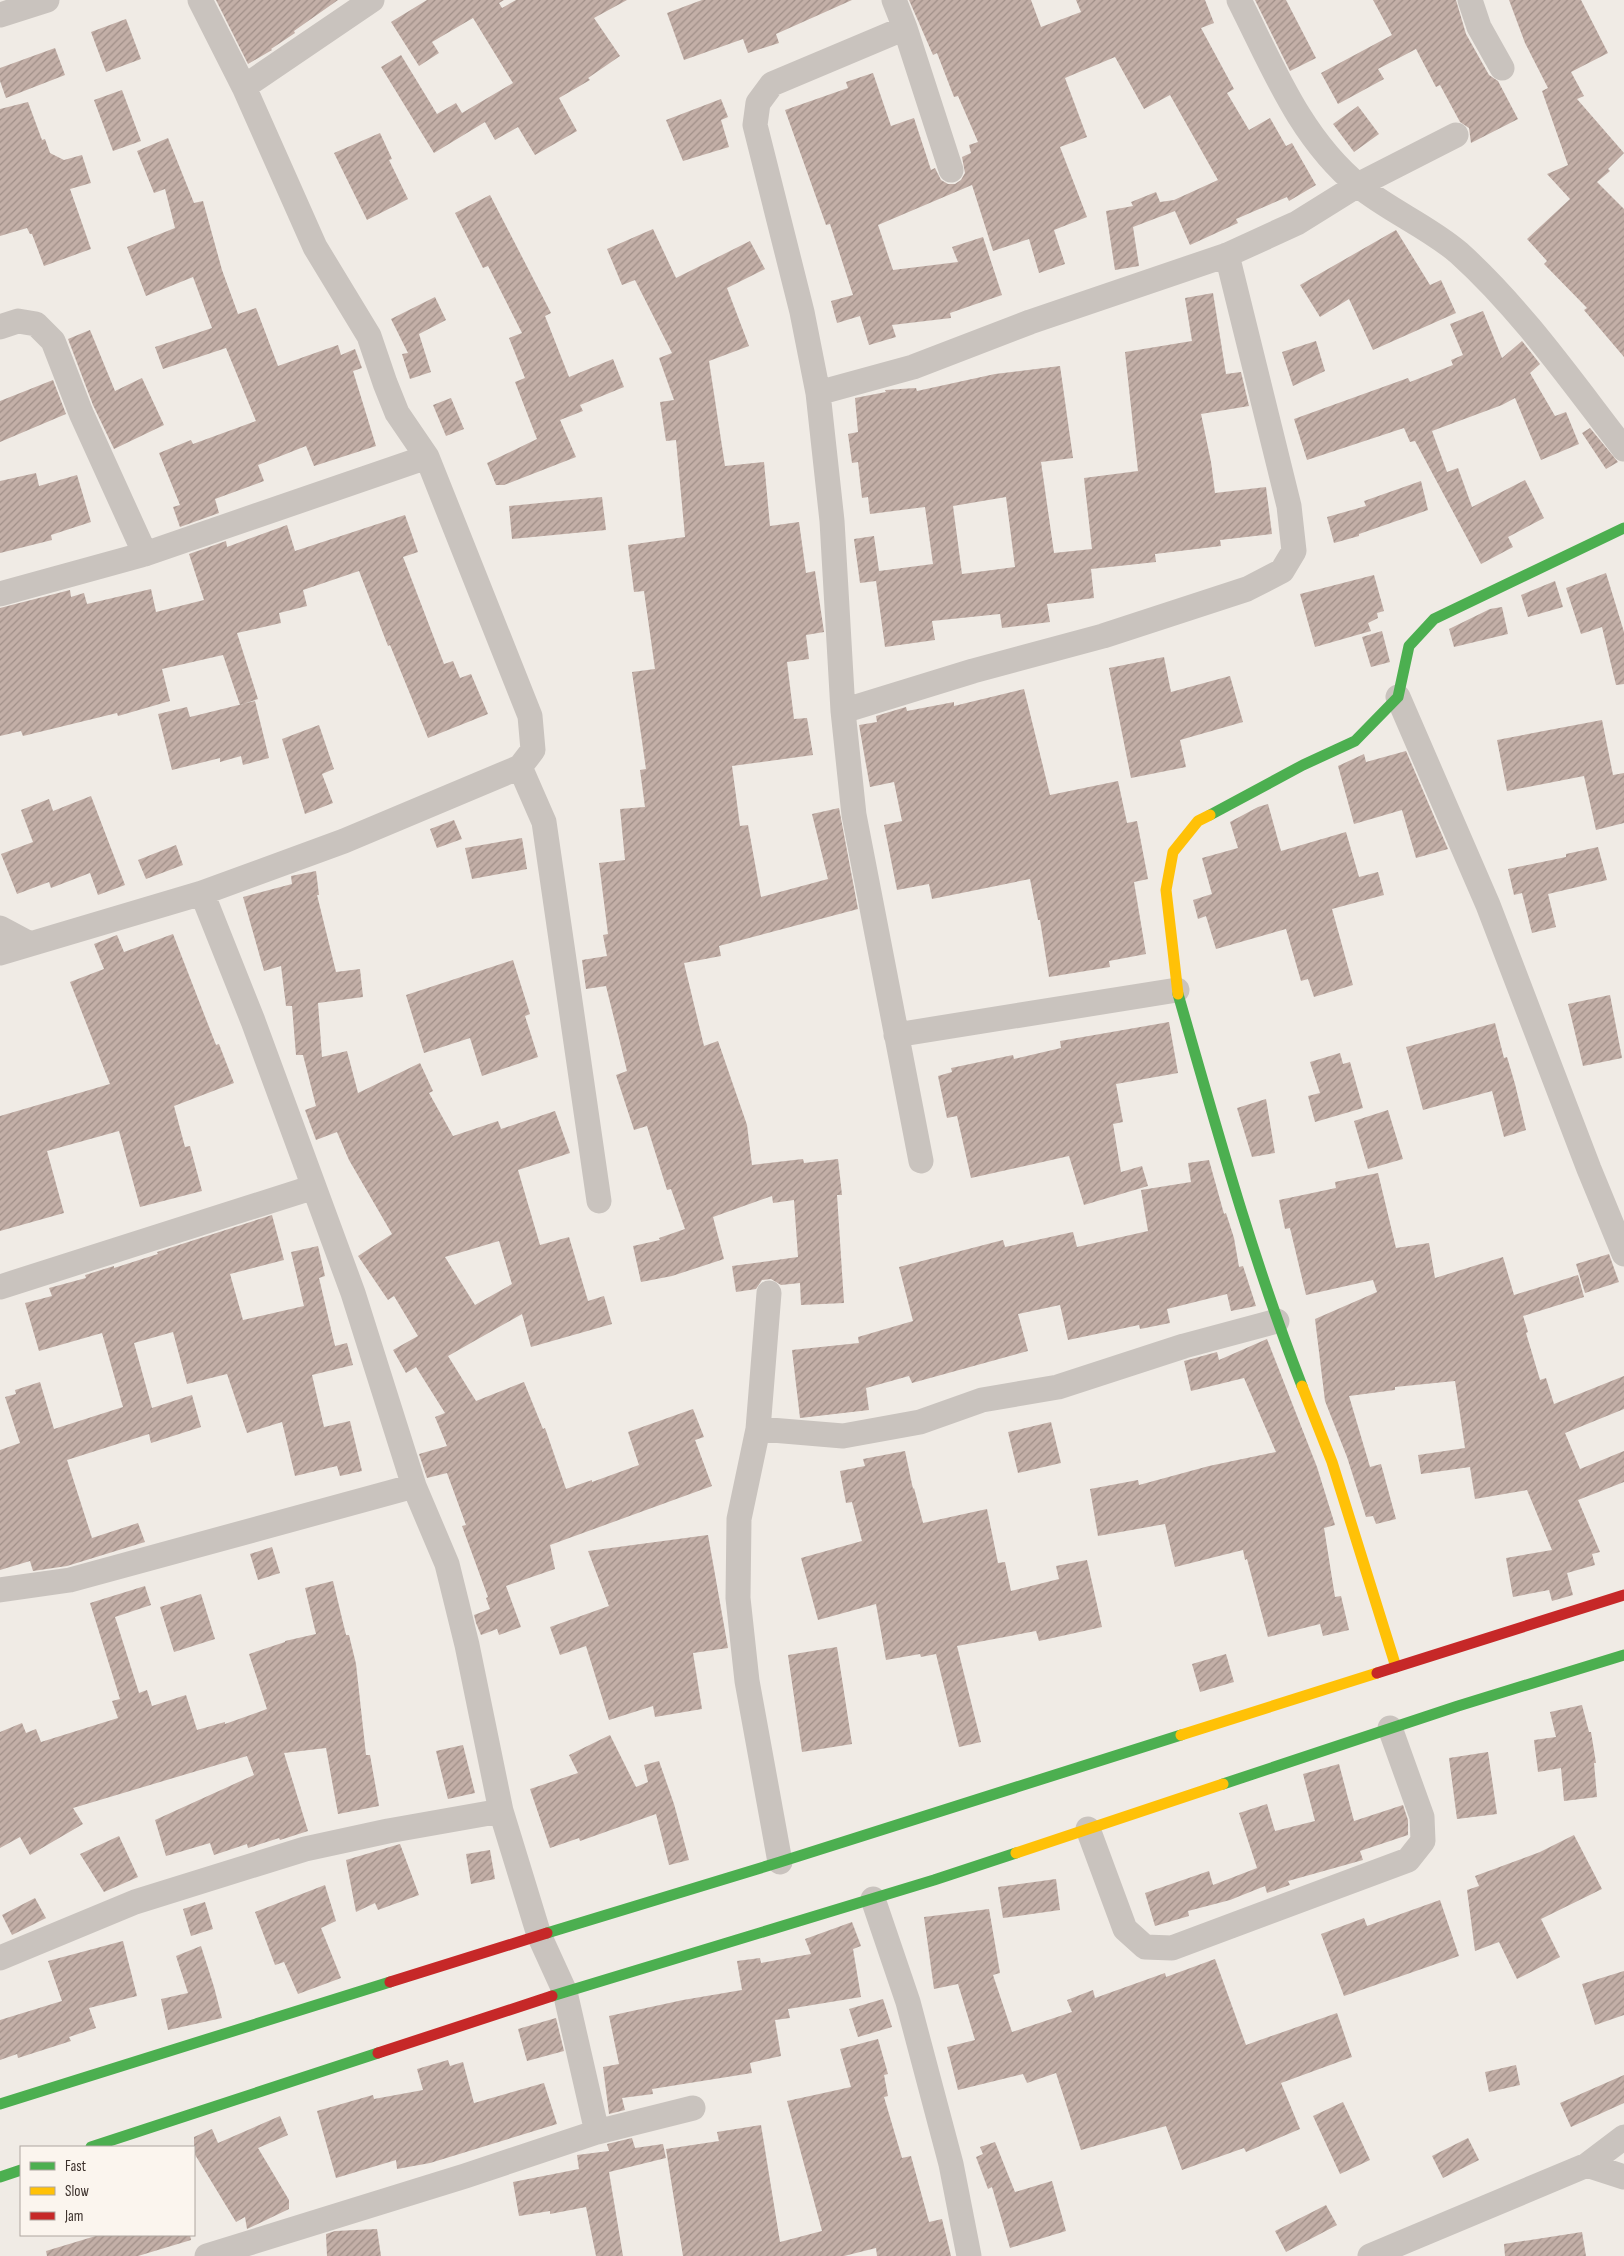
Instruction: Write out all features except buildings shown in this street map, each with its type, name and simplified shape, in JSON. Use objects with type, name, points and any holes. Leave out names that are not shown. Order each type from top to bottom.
[{"type":"street","points":[[0,15],[47,0]]},
{"type":"street","points":[[0,953],[202,893],[344,841],[520,767],[533,750],[530,716],[426,457],[397,413],[369,336],[315,247],[244,87],[200,0]]},
{"type":"street","points":[[244,87],[372,0]]},
{"type":"street","points":[[894,0],[905,28],[951,170]]},
{"type":"street","points":[[1239,0],[1283,88],[1314,140],[1358,186],[1458,252],[1515,311],[1624,449]]},
{"type":"street","points":[[1470,0],[1479,27],[1502,68]]},
{"type":"street","points":[[905,28],[772,84],[758,103],[755,125],[802,312],[818,393],[832,521],[843,711],[854,815],[921,1161]]},
{"type":"street","points":[[818,393],[913,367],[1030,322],[1227,255],[1297,222],[1358,186],[1456,135]]},
{"type":"street","points":[[843,711],[973,671],[1103,636],[1247,589],[1282,571],[1294,552],[1289,506],[1227,255]]},
{"type":"street","points":[[0,326],[18,321],[36,324],[53,341],[81,413],[145,554]]},
{"type":"street","points":[[0,594],[145,554],[426,457]]},
{"type":"street","points":[[1396,1667],[1332,1462],[1277,1321],[1221,1145],[1177,990],[1166,890],[1173,852],[1198,821],[1302,765],[1355,741],[1398,697],[1409,646],[1434,619],[1624,528]]},
{"type":"street","points":[[1398,697],[1488,905],[1589,1169],[1624,1254]]},
{"type":"street","points":[[520,767],[544,822],[599,1201]]},
{"type":"street","points":[[202,893],[253,1021],[353,1293],[414,1486],[447,1564],[467,1645],[501,1811],[539,1935],[565,1992],[596,2132]]},
{"type":"street","points":[[0,928],[30,944]]},
{"type":"street","points":[[896,1035],[1177,990]]},
{"type":"street","points":[[0,1286],[314,1187]]},
{"type":"street","points":[[769,1293],[758,1429],[739,1519],[738,1598],[747,1681],[780,1862]]},
{"type":"street","points":[[758,1429],[843,1436],[920,1422],[982,1400],[1058,1387],[1184,1346],[1277,1321]]},
{"type":"street","points":[[0,1589],[80,1577],[414,1486]]},
{"type":"street","points":[[0,2104],[539,1935],[780,1862],[1624,1595]]},
{"type":"street","points":[[94,2146],[565,1992],[873,1899],[1390,1728],[1624,1655]]},
{"type":"street","points":[[1088,1829],[1125,1929],[1144,1946],[1172,1948],[1408,1860],[1423,1841],[1422,1817],[1390,1728]]},
{"type":"street","points":[[0,1958],[135,1902],[304,1849],[388,1831],[501,1811]]},
{"type":"street","points":[[873,1899],[908,2002],[951,2164],[969,2256]]},
{"type":"street","points":[[207,2256],[465,2176],[596,2132],[693,2108]]},
{"type":"street","points":[[1370,2256],[1587,2165],[1624,2137]]},
{"type":"street","points":[[1587,2165],[1624,2177]]},
{"type":"street","points":[[0,2177],[20,2170]]},
{"type":"traffic: fast","points":[[1210,815],[1303,765],[1355,741],[1398,697],[1409,646],[1434,619],[1624,528]]},
{"type":"traffic: fast","points":[[1178,994],[1251,1241],[1302,1386]]},
{"type":"traffic: fast","points":[[1223,1784],[1458,1706],[1624,1655]]},
{"type":"traffic: fast","points":[[547,1933],[780,1862],[1181,1735]]},
{"type":"traffic: fast","points":[[552,1996],[934,1880],[1016,1853]]},
{"type":"traffic: fast","points":[[0,2104],[390,1982]]},
{"type":"traffic: fast","points":[[94,2146],[378,2053]]},
{"type":"traffic: fast","points":[[0,2177],[20,2170]]},
{"type":"traffic: slow","points":[[1178,994],[1166,890],[1173,852],[1198,821],[1210,815]]},
{"type":"traffic: slow","points":[[1302,1386],[1332,1462],[1396,1667]]},
{"type":"traffic: slow","points":[[1181,1735],[1377,1673]]},
{"type":"traffic: slow","points":[[1016,1853],[1223,1784]]},
{"type":"traffic: jam","points":[[1377,1673],[1624,1595]]},
{"type":"traffic: jam","points":[[390,1982],[547,1933]]},
{"type":"traffic: jam","points":[[378,2053],[552,1996]]}]
